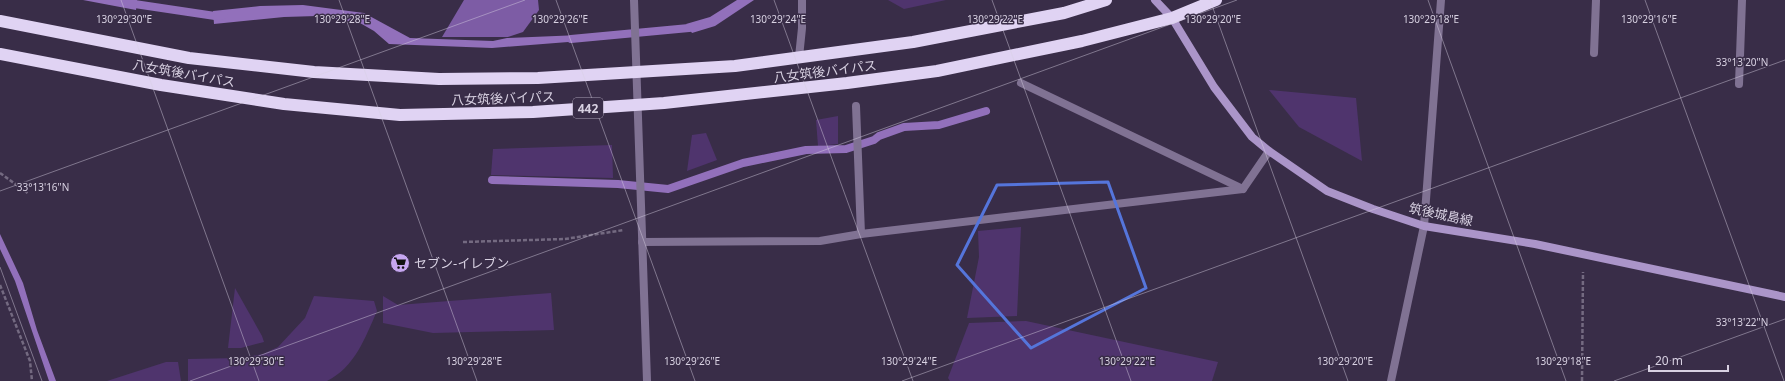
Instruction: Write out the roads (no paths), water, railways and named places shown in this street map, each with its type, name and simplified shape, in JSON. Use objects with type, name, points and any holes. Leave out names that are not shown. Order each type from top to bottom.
[{"type":"highway","name":"八女筑後バイパス","points":[[0,21],[189,58],[314,72],[440,79],[538,78],[735,66],[913,42],[1064,13],[1106,0]]},
{"type":"highway","name":"442","points":[[1172,18],[1216,0]]},
{"type":"highway","name":"八女筑後バイパス","points":[[0,54],[161,85],[284,104],[400,115],[533,112],[672,102],[847,83],[937,71],[1082,41],[1172,18]]},
{"type":"street","points":[[634,0],[647,381]]},
{"type":"street","points":[[799,57],[802,28],[802,0]]},
{"type":"street","name":"筑後城島線","points":[[1156,0],[1172,18],[1214,87],[1252,137],[1269,151],[1327,191],[1424,226],[1535,244],[1785,297]]},
{"type":"street","points":[[1391,381],[1424,226],[1441,0]]},
{"type":"street","points":[[1594,53],[1596,0]]},
{"type":"street","points":[[1739,84],[1742,0]]},
{"type":"street","points":[[1021,82],[1243,189]]},
{"type":"street","points":[[856,106],[861,234]]},
{"type":"street","points":[[642,242],[820,242],[861,234],[1243,189],[1269,151]]},
{"type":"waterway","points":[[108,0],[215,16],[224,15]]},
{"type":"waterway","points":[[571,39],[699,26]]},
{"type":"waterway","points":[[492,180],[618,184],[668,189],[743,163],[806,150],[846,149],[874,140],[879,136],[904,127],[939,125],[986,111]]},
{"type":"place","name":"セブン-イレブン","points":[[400,263]]}]
